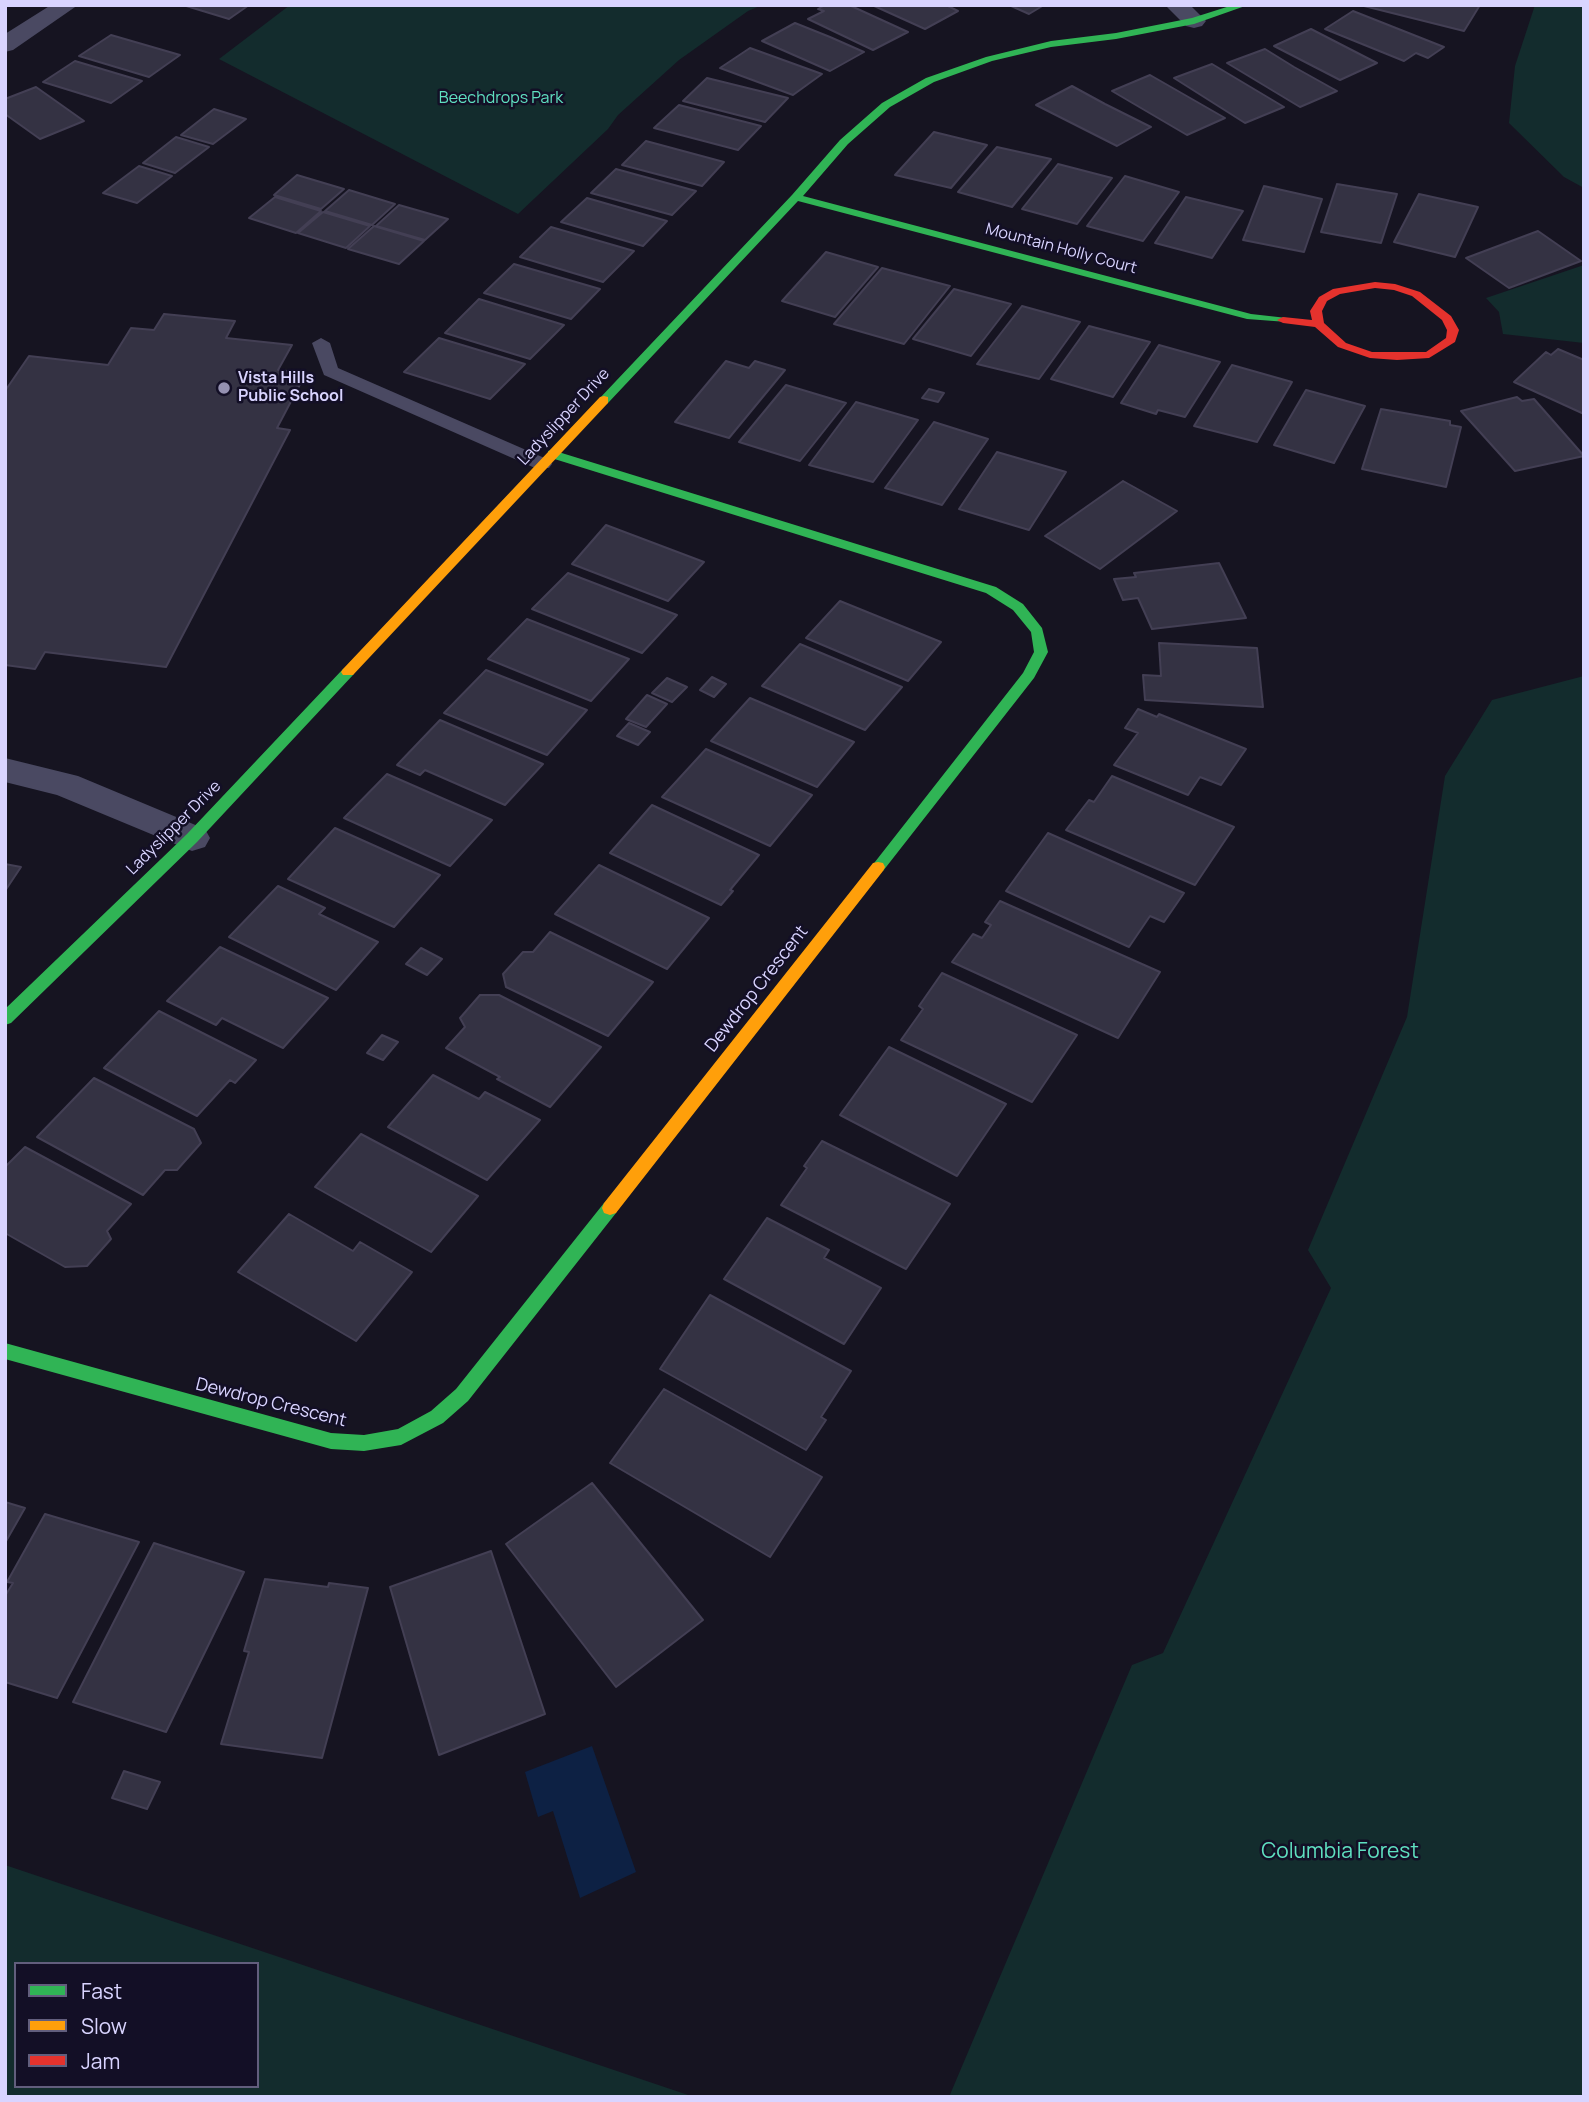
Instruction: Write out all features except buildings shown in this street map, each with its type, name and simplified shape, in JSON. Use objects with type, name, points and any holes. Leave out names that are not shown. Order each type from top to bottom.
[{"type":"street","points":[[5,45],[67,5]]},
{"type":"street","name":"Ladyslipper Drive","points":[[5,1019],[192,838],[796,197],[844,142],[886,106],[930,80],[989,58],[1051,44],[1116,36],[1185,13],[1243,5]]},
{"type":"street","name":"Mountain Holly Court","points":[[796,197],[1251,317],[1318,324]]},
{"type":"street","points":[[1375,285],[1395,287],[1416,294],[1447,317],[1453,330],[1451,340],[1429,355],[1397,357],[1370,355],[1349,348],[1318,324],[1316,311],[1323,299],[1337,291],[1375,285]]},
{"type":"street","name":"Dewdrop Crescent","points":[[5,1351],[331,1441],[364,1443],[401,1437],[437,1417],[470,1384],[1029,675],[1041,652],[1037,631],[1018,607],[991,590],[547,459]]},
{"type":"street","points":[[5,770],[66,785],[192,838]]},
{"type":"lane","points":[[321,344],[330,371],[547,459]]},
{"type":"green space","name":"Beechdrops Park","points":[[290,5],[762,5],[748,11],[679,60],[618,115],[608,129],[518,214],[219,59]]},
{"type":"green space","points":[[1535,5],[1584,5],[1584,188],[1564,177],[1509,123],[1515,66]]},
{"type":"green space","points":[[1584,265],[1584,343],[1503,334],[1499,312],[1486,298]]},
{"type":"green space","name":"Columbia Forest","points":[[1584,676],[1584,2097],[949,2097],[1132,1665],[1163,1653],[1331,1288],[1308,1250],[1407,1017],[1445,776],[1492,700]]},
{"type":"green space","points":[[5,1865],[694,2097],[5,2097]]},
{"type":"water","points":[[592,1746],[636,1872],[580,1898],[553,1811],[538,1817],[525,1772]]},
{"type":"traffic: fast","points":[[604,400],[796,197],[844,142],[886,105],[930,80],[989,59],[1051,44],[1116,36],[1194,21],[1243,5]]},
{"type":"traffic: fast","points":[[796,197],[1251,317],[1283,320]]},
{"type":"traffic: fast","points":[[552,454],[991,590],[1018,607],[1037,631],[1041,652],[1029,675],[878,867]]},
{"type":"traffic: fast","points":[[5,1019],[192,838],[348,672]]},
{"type":"traffic: fast","points":[[5,1351],[331,1441],[364,1443],[401,1437],[437,1417],[462,1395],[610,1208]]},
{"type":"traffic: slow","points":[[348,672],[604,400]]},
{"type":"traffic: slow","points":[[610,1208],[878,867]]},
{"type":"traffic: jam","points":[[1283,320],[1318,324],[1342,345],[1370,355],[1397,357],[1429,355],[1451,340],[1453,330],[1447,318],[1416,294],[1395,287],[1375,285],[1337,291],[1323,299],[1316,311],[1318,324]]},
{"type":"place","name":"Vista Hills Public School","points":[[224,388]]}]
